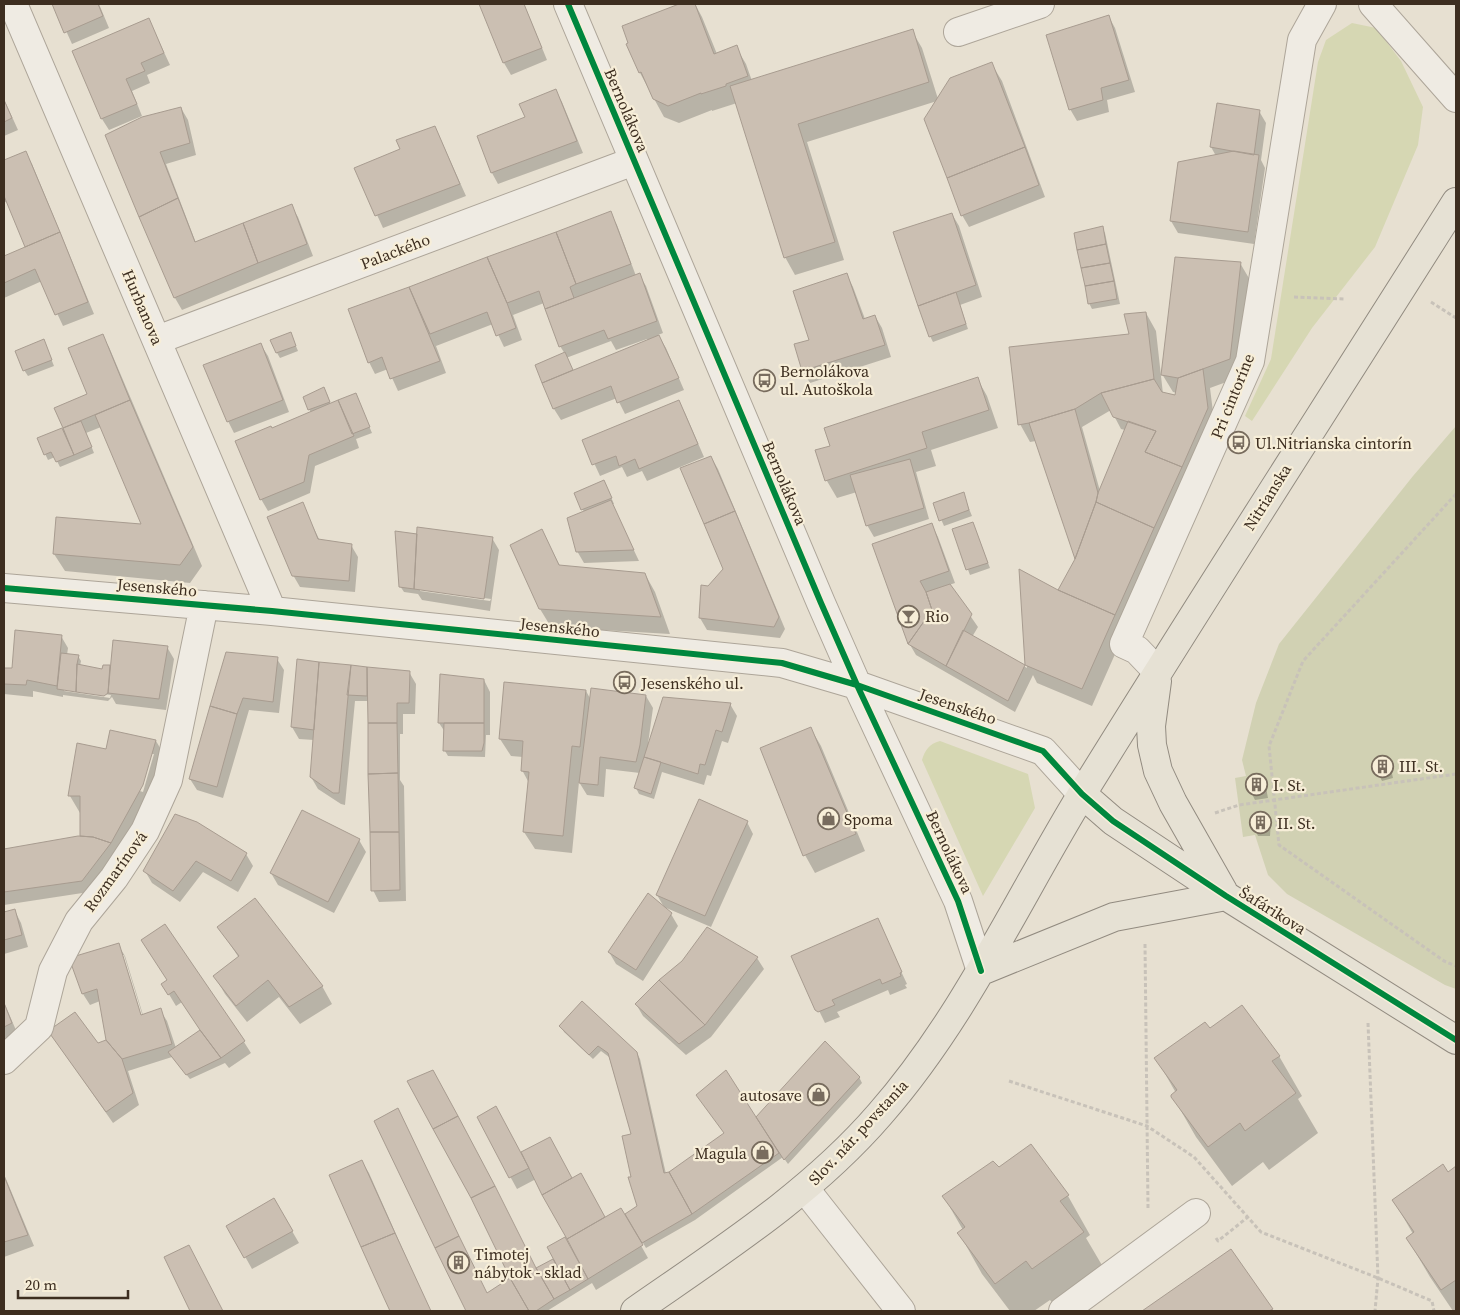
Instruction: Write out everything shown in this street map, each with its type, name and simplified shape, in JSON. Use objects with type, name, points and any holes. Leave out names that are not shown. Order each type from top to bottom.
[{"type":"main road","name":"Nitrianska","points":[[1082,794],[1244,533],[1456,202]]},
{"type":"main road","points":[[981,971],[1114,918],[1226,896],[1173,803],[1158,771],[1152,745],[1151,726],[1158,672]]},
{"type":"main road","name":"Šafárikova","points":[[1082,794],[1113,821],[1226,896],[1456,1040]]},
{"type":"main road","name":"Slov. nár. povstania","points":[[635,1311],[805,1189],[878,1116],[920,1066],[969,992],[1082,794]]},
{"type":"street","name":"Hurbanova","points":[[13,4],[272,611]]},
{"type":"street","name":"Bernolákova","points":[[568,4],[857,685],[958,901],[981,971]]},
{"type":"street","points":[[958,32],[1040,4]]},
{"type":"street","name":"Pri cintoríne","points":[[1158,672],[1137,650],[1124,644],[1250,361],[1302,40],[1322,4]]},
{"type":"street","points":[[1373,4],[1456,98]]},
{"type":"street","name":"Palackého","points":[[157,340],[634,161]]},
{"type":"street","name":"Jesenského","points":[[4,588],[272,611],[782,663],[857,685],[1043,751],[1082,794]]},
{"type":"street","name":"Rozmarínová","points":[[4,1060],[39,1027],[53,971],[79,921],[114,878],[145,831],[168,780],[204,605]]},
{"type":"street","points":[[805,1189],[901,1311]]},
{"type":"street","points":[[1063,1311],[1196,1213]]},
{"type":"path","points":[[1260,296],[1344,299]]},
{"type":"path","points":[[1426,300],[1456,318]]},
{"type":"path","points":[[1456,494],[1303,661],[1269,746],[1278,846],[1444,961],[1456,966]]},
{"type":"path","points":[[1210,814],[1239,805],[1456,774]]},
{"type":"path","points":[[1145,939],[1148,1249]]},
{"type":"path","points":[[1368,1020],[1378,1278],[1375,1311]]},
{"type":"path","points":[[1010,1081],[1147,1126],[1194,1157],[1261,1232],[1378,1278],[1432,1302],[1434,1311]]},
{"type":"green space","points":[[1352,23],[1376,28],[1401,61],[1423,107],[1418,145],[1375,247],[1312,328],[1252,421],[1245,416],[1271,359],[1318,62],[1326,40]]},
{"type":"green space","points":[[1456,426],[1456,989],[1445,985],[1287,894],[1268,875],[1255,835],[1243,837],[1235,778],[1246,776],[1242,760],[1256,703],[1279,644],[1413,476]]},
{"type":"green space","points":[[940,741],[1028,774],[1035,808],[983,896],[922,760],[928,748]]},
{"type":"building","points":[[52,4],[98,4],[103,16],[64,33]]},
{"type":"building","points":[[479,4],[524,4],[542,48],[503,63]]},
{"type":"building","points":[[679,4],[695,4],[714,54],[737,45],[748,76],[726,84],[726,86],[701,93],[668,106],[653,99],[626,44],[628,43],[622,26]]},
{"type":"building","points":[[1109,15],[1129,80],[1101,88],[1103,100],[1069,110],[1046,35]]},
{"type":"building","points":[[149,18],[164,53],[141,63],[145,71],[126,79],[137,104],[101,119],[72,51]]},
{"type":"building","points":[[913,29],[929,82],[798,124],[835,242],[784,258],[730,86]]},
{"type":"building","points":[[992,62],[1025,147],[947,178],[924,119],[950,78]]},
{"type":"building","points":[[556,89],[577,141],[491,173],[477,136],[525,117],[519,104]]},
{"type":"building","points":[[4,100],[12,118],[4,122]]},
{"type":"building","points":[[1217,103],[1260,110],[1254,155],[1210,147]]},
{"type":"building","points":[[181,107],[190,143],[160,152],[178,198],[139,217],[105,135],[142,117]]},
{"type":"building","points":[[435,126],[460,184],[375,216],[354,168],[400,149],[396,140]]},
{"type":"building","points":[[1025,147],[1039,185],[961,216],[947,178]]},
{"type":"building","points":[[26,151],[60,232],[25,247],[4,196],[4,160]]},
{"type":"building","points":[[1234,151],[1259,155],[1248,232],[1170,221],[1178,162]]},
{"type":"building","points":[[178,198],[195,242],[243,223],[258,263],[174,298],[139,217]]},
{"type":"building","points":[[292,204],[307,244],[258,263],[243,223]]},
{"type":"building","points":[[611,211],[631,264],[576,284],[556,232]]},
{"type":"building","points":[[952,213],[976,285],[918,306],[893,232]]},
{"type":"building","points":[[1103,226],[1106,244],[1077,250],[1074,233]]},
{"type":"building","points":[[60,232],[88,302],[55,315],[35,269],[4,283],[4,256]]},
{"type":"building","points":[[556,232],[576,284],[570,287],[574,298],[545,309],[539,291],[507,303],[487,257]]},
{"type":"building","points":[[1106,244],[1110,263],[1081,268],[1077,250]]},
{"type":"building","points":[[487,257],[516,328],[496,336],[487,312],[430,334],[409,287]]},
{"type":"building","points":[[1175,257],[1241,262],[1230,359],[1178,378],[1161,375]]},
{"type":"building","points":[[1110,263],[1114,281],[1085,286],[1081,268]]},
{"type":"building","points":[[640,273],[657,321],[608,339],[604,330],[559,347],[545,309]]},
{"type":"building","points":[[847,273],[863,319],[875,315],[885,345],[802,371],[794,344],[809,340],[793,291]]},
{"type":"building","points":[[1114,281],[1117,299],[1088,304],[1085,286]]},
{"type":"building","points":[[409,287],[440,361],[390,379],[382,357],[368,363],[348,309]]},
{"type":"building","points":[[956,292],[966,324],[929,337],[918,306]]},
{"type":"building","points":[[1146,312],[1154,379],[1101,393],[1075,409],[1018,425],[1009,347],[1129,334],[1124,314]]},
{"type":"building","points":[[291,332],[296,346],[276,353],[270,340]]},
{"type":"building","points":[[103,334],[130,400],[63,428],[54,408],[87,394],[68,348]]},
{"type":"building","points":[[659,335],[679,378],[617,403],[611,386],[553,409],[542,383]]},
{"type":"building","points":[[44,339],[52,360],[23,371],[15,351]]},
{"type":"building","points":[[261,343],[283,400],[227,422],[203,365]]},
{"type":"building","points":[[565,352],[573,370],[542,383],[535,365]]},
{"type":"building","points":[[1203,369],[1208,408],[1182,467],[1145,452],[1156,431],[1113,417],[1101,393],[1154,379],[1162,392],[1175,395],[1178,378]]},
{"type":"building","points":[[978,377],[989,410],[922,432],[927,448],[825,481],[815,450],[830,446],[824,428]]},
{"type":"building","points":[[324,387],[330,402],[308,410],[303,397]]},
{"type":"building","points":[[356,393],[370,427],[352,434],[338,400]]},
{"type":"building","points":[[130,400],[193,547],[180,565],[53,554],[56,517],[141,524],[95,415]]},
{"type":"building","points":[[338,400],[354,436],[309,455],[304,482],[260,500],[235,441],[271,426],[272,428]]},
{"type":"building","points":[[679,400],[698,444],[639,469],[635,459],[619,466],[616,456],[592,465],[582,440]]},
{"type":"building","points":[[1075,409],[1098,493],[1075,559],[1029,423]]},
{"type":"building","points":[[81,421],[92,447],[74,455],[63,428]]},
{"type":"building","points":[[1128,421],[1156,431],[1145,452],[1182,467],[1154,528],[1096,502]]},
{"type":"building","points":[[62,428],[74,455],[56,462],[51,452],[44,455],[37,438]]},
{"type":"building","points":[[711,456],[735,511],[704,524],[680,468]]},
{"type":"building","points":[[910,459],[924,508],[866,526],[850,475]]},
{"type":"building","points":[[604,480],[612,498],[581,510],[574,493]]},
{"type":"building","points":[[964,492],[969,510],[939,521],[933,503]]},
{"type":"building","points":[[611,500],[634,550],[576,552],[567,518]]},
{"type":"building","points":[[303,502],[318,539],[352,544],[349,581],[292,576],[267,517]]},
{"type":"building","points":[[1096,502],[1154,528],[1115,615],[1058,590],[1075,559]]},
{"type":"building","points":[[735,511],[779,617],[774,627],[699,618],[701,585],[708,586],[723,569],[704,524]]},
{"type":"building","points":[[973,522],[988,563],[966,570],[952,529]]},
{"type":"building","points":[[932,523],[949,571],[920,581],[932,610],[908,644],[872,544]]},
{"type":"building","points":[[417,527],[493,537],[484,599],[414,589]]},
{"type":"building","points":[[542,529],[559,565],[645,573],[661,617],[539,609],[510,545]]},
{"type":"building","points":[[395,531],[417,534],[414,589],[399,587]]},
{"type":"building","points":[[1019,569],[1058,590],[1115,615],[1082,689],[1025,665]]},
{"type":"building","points":[[950,584],[972,614],[946,666],[908,644],[932,610],[926,592]]},
{"type":"building","points":[[15,630],[62,635],[57,686],[27,680],[26,685],[4,684],[4,668],[12,668]]},
{"type":"building","points":[[963,630],[1025,665],[1008,701],[946,666]]},
{"type":"building","points":[[113,640],[168,646],[159,699],[108,693]]},
{"type":"building","points":[[226,652],[278,657],[273,702],[243,698],[237,714],[210,706]]},
{"type":"building","points":[[61,653],[79,655],[76,692],[57,689]]},
{"type":"building","points":[[297,659],[319,662],[314,730],[291,727]]},
{"type":"building","points":[[319,662],[351,665],[339,793],[333,793],[310,777]]},
{"type":"building","points":[[77,664],[102,669],[103,665],[110,665],[108,693],[104,696],[76,692]]},
{"type":"building","points":[[351,665],[367,667],[367,696],[347,695]]},
{"type":"building","points":[[367,667],[410,671],[409,703],[397,703],[397,723],[368,723]]},
{"type":"building","points":[[440,674],[484,679],[484,723],[438,723]]},
{"type":"building","points":[[504,682],[586,690],[580,747],[572,746],[563,836],[523,832],[529,772],[521,771],[523,741],[499,739]]},
{"type":"building","points":[[591,688],[646,695],[636,762],[600,757],[598,785],[579,783]]},
{"type":"building","points":[[663,697],[731,703],[722,732],[716,730],[705,765],[700,764],[698,774],[644,757]]},
{"type":"building","points":[[210,706],[237,714],[217,787],[189,779]]},
{"type":"building","points":[[368,723],[397,723],[398,773],[368,774]]},
{"type":"building","points":[[444,723],[484,723],[482,751],[443,751]]},
{"type":"building","points":[[811,727],[856,834],[803,856],[760,748]]},
{"type":"building","points":[[110,730],[156,740],[143,785],[111,843],[93,837],[80,836],[80,796],[68,796],[77,743],[106,749]]},
{"type":"building","points":[[644,757],[661,762],[651,794],[634,788]]},
{"type":"building","name":"III. St.","points":[[1388,757],[1391,773],[1377,775],[1374,760]]},
{"type":"building","points":[[398,773],[399,832],[370,832],[368,774]]},
{"type":"building","name":"I. St.","points":[[1263,776],[1266,793],[1251,794],[1249,778]]},
{"type":"building","points":[[699,799],[748,821],[705,916],[656,895]]},
{"type":"building","points":[[302,810],[360,839],[328,902],[270,873]]},
{"type":"building","points":[[175,814],[197,822],[247,853],[231,881],[196,861],[173,891],[143,871]]},
{"type":"building","name":"II. St.","points":[[1254,814],[1268,815],[1268,831],[1254,831]]},
{"type":"building","points":[[370,832],[399,832],[400,890],[371,891]]},
{"type":"building","points":[[78,836],[93,837],[111,843],[82,881],[4,892],[4,849]]},
{"type":"building","points":[[648,893],[672,913],[636,970],[608,952]]},
{"type":"building","points":[[255,898],[323,986],[289,1007],[268,980],[236,1006],[213,976],[239,956],[217,927]]},
{"type":"building","points":[[15,909],[22,935],[4,940],[4,912]]},
{"type":"building","points":[[878,918],[902,972],[900,973],[901,976],[882,984],[880,979],[832,1000],[835,1005],[818,1012],[815,1010],[791,956]]},
{"type":"building","points":[[165,924],[245,1041],[221,1058],[174,991],[168,995],[161,984],[167,980],[141,940]]},
{"type":"building","points":[[707,927],[758,957],[705,1025],[659,980],[682,961]]},
{"type":"building","points":[[119,943],[141,1015],[161,1008],[172,1044],[122,1059],[106,1040],[97,989],[82,994],[69,958]]},
{"type":"building","points":[[659,980],[705,1025],[679,1044],[635,1004]]},
{"type":"building","points":[[582,1001],[637,1052],[664,1173],[669,1172],[692,1214],[642,1243],[625,1214],[637,1206],[628,1177],[631,1177],[622,1136],[631,1134],[608,1053],[598,1046],[589,1055],[559,1026]]},
{"type":"building","points":[[4,1003],[12,1023],[4,1027]]},
{"type":"building","points":[[1242,1005],[1280,1056],[1272,1061],[1296,1093],[1245,1131],[1240,1123],[1208,1147],[1171,1097],[1177,1090],[1154,1058],[1205,1022],[1210,1028]]},
{"type":"building","points":[[75,1012],[98,1043],[106,1040],[122,1059],[133,1093],[106,1112],[48,1031]]},
{"type":"building","points":[[200,1030],[221,1058],[186,1075],[168,1052]]},
{"type":"building","points":[[825,1041],[860,1077],[784,1160],[756,1117]]},
{"type":"building","points":[[433,1070],[458,1116],[433,1129],[407,1081]]},
{"type":"building","points":[[726,1070],[779,1153],[692,1214],[669,1172],[724,1133],[696,1095]]},
{"type":"building","points":[[496,1106],[529,1168],[509,1178],[477,1117]]},
{"type":"building","points":[[398,1108],[459,1236],[435,1248],[374,1121]]},
{"type":"building","points":[[458,1116],[495,1186],[471,1198],[433,1129]]},
{"type":"building","points":[[550,1137],[572,1178],[542,1195],[521,1152]]},
{"type":"building","points":[[1031,1144],[1069,1195],[1060,1201],[1084,1232],[1032,1269],[1026,1261],[995,1284],[957,1233],[965,1227],[942,1196],[993,1161],[999,1167]]},
{"type":"building","points":[[362,1160],[395,1233],[361,1247],[329,1175]]},
{"type":"building","points":[[1443,1164],[1448,1172],[1456,1166],[1456,1280],[1441,1290],[1406,1238],[1414,1232],[1392,1200]]},
{"type":"building","points":[[581,1173],[605,1217],[567,1239],[542,1195]]},
{"type":"building","points":[[4,1176],[28,1235],[4,1242]]},
{"type":"building","points":[[495,1186],[536,1268],[554,1299],[536,1311],[529,1311],[510,1278],[471,1198]]},
{"type":"building","points":[[274,1198],[293,1231],[244,1258],[226,1226]]},
{"type":"building","points":[[621,1208],[643,1245],[588,1279],[567,1239]]},
{"type":"building","points":[[395,1233],[431,1311],[390,1311],[384,1298],[361,1247]]},
{"type":"building","name":"Timotej nábytok - sklad","points":[[459,1236],[487,1293],[510,1278],[529,1311],[466,1311],[435,1248]]},
{"type":"building","points":[[565,1237],[588,1279],[570,1290],[547,1247]]},
{"type":"building","points":[[189,1245],[223,1311],[190,1311],[164,1257]]},
{"type":"building","points":[[1231,1249],[1273,1309],[1269,1311],[1142,1311]]},
{"type":"building","points":[[553,1259],[570,1290],[554,1299],[536,1268]]},
{"type":"cycle path","points":[[568,4],[821,603],[857,685],[958,901],[981,971]]},
{"type":"cycle path","points":[[4,588],[272,611],[782,663],[857,685],[1043,751],[1082,794],[1113,821],[1226,896],[1456,1040]]},
{"type":"place","name":"Bernolákova ul. Autoškola","points":[[764,380]]},
{"type":"place","name":"Ul.Nitrianska cintorín","points":[[1239,443]]},
{"type":"place","name":"Rio","points":[[909,616]]},
{"type":"place","name":"Jesenského ul.","points":[[625,683]]},
{"type":"place","name":"III. St.","points":[[1383,766]]},
{"type":"place","name":"I. St.","points":[[1257,785]]},
{"type":"place","name":"Spoma","points":[[828,819]]},
{"type":"place","name":"II. St.","points":[[1261,823]]},
{"type":"place","name":"autosave","points":[[818,1095]]},
{"type":"place","name":"Magula","points":[[763,1153]]},
{"type":"place","name":"Timotej nábytok - sklad","points":[[458,1263]]}]
